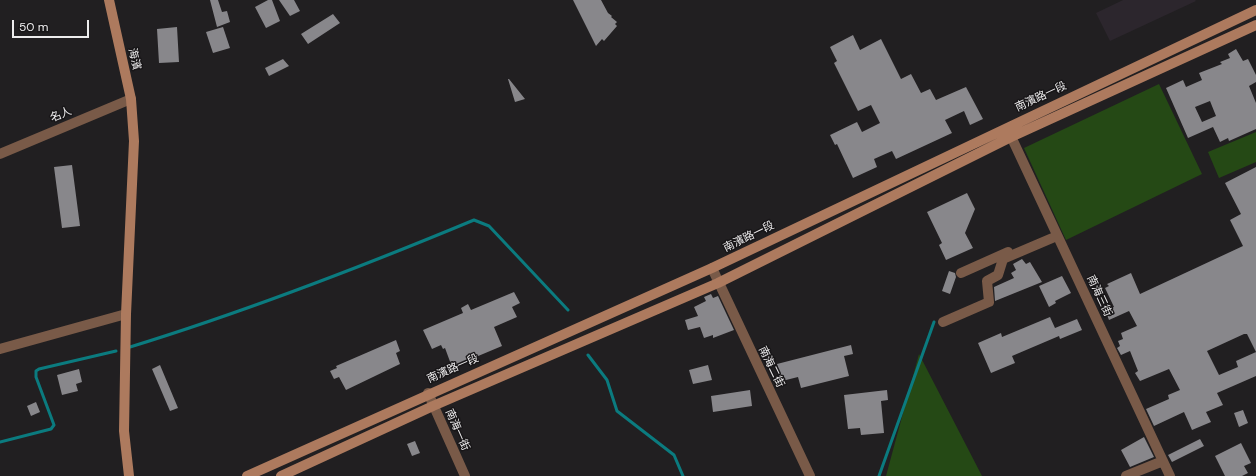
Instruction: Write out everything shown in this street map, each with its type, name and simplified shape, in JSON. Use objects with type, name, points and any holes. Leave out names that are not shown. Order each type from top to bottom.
[{"type":"main road","name":"海濱","points":[[109,0],[131,99],[134,140],[126,314],[124,431],[129,476]]},
{"type":"main road","name":"南濱路一段","points":[[247,476],[428,393],[712,268],[1006,127],[1256,10]]},
{"type":"main road","points":[[281,476],[433,406],[718,283],[1011,137],[1256,25]]},
{"type":"street","name":"名人","points":[[0,154],[131,99]]},
{"type":"street","name":"南海三街","points":[[1006,127],[1170,476]]},
{"type":"street","points":[[961,273],[1056,234]]},
{"type":"street","points":[[943,322],[989,302],[987,281],[998,275],[1003,259],[1056,234]]},
{"type":"street","name":"南海二街","points":[[712,268],[810,476]]},
{"type":"street","points":[[0,348],[126,314]]},
{"type":"street","name":"南海一街","points":[[428,393],[465,476]]},
{"type":"street","points":[[1126,476],[1163,461]]},
{"type":"shaded area","points":[[1123,0],[1196,1],[1110,41],[1096,13]]},
{"type":"green space","points":[[1159,84],[1202,174],[1066,240],[1024,148]]},
{"type":"green space","points":[[1256,132],[1256,162],[1219,178],[1208,152]]},
{"type":"green space","points":[[919,354],[982,476],[886,476]]},
{"type":"building","points":[[210,0],[218,0],[222,12],[227,11],[230,22],[217,27]]},
{"type":"building","points":[[268,0],[272,0],[280,21],[266,28],[255,7]]},
{"type":"building","points":[[279,0],[294,0],[300,11],[290,16]]},
{"type":"building","points":[[573,0],[601,0],[608,13],[617,22],[615,24],[617,26],[604,41],[602,39],[596,46]]},
{"type":"building","points":[[333,14],[340,23],[308,44],[301,34]]},
{"type":"building","points":[[177,27],[179,62],[159,63],[157,29]]},
{"type":"building","points":[[223,27],[230,48],[213,53],[206,32]]},
{"type":"building","points":[[853,35],[860,50],[881,39],[901,79],[911,74],[921,93],[930,89],[936,100],[966,87],[983,119],[970,125],[964,111],[945,120],[952,133],[896,159],[892,151],[874,159],[877,167],[853,178],[837,144],[835,145],[830,135],[857,122],[862,132],[880,123],[871,105],[858,111],[834,63],[837,61],[830,47]]},
{"type":"building","points":[[1236,49],[1243,61],[1248,59],[1256,75],[1256,82],[1249,86],[1256,103],[1256,129],[1229,141],[1228,138],[1220,142],[1213,127],[1188,138],[1166,88],[1183,80],[1186,87],[1202,80],[1199,73],[1222,64],[1220,62],[1230,58],[1228,54]],"holes":[[[1210,101],[1216,116],[1202,122],[1195,107]]]},
{"type":"building","points":[[283,59],[289,66],[269,76],[265,68]]},
{"type":"building","points":[[509,79],[525,99],[515,102]]},
{"type":"building","points":[[72,165],[80,226],[62,228],[54,167]]},
{"type":"building","points":[[1256,167],[1256,352],[1256,376],[1217,393],[1223,405],[1206,412],[1211,422],[1192,430],[1184,412],[1154,426],[1146,409],[1169,399],[1168,395],[1180,390],[1169,369],[1140,381],[1135,373],[1138,371],[1130,351],[1121,355],[1117,348],[1120,346],[1118,341],[1123,339],[1121,333],[1137,326],[1129,311],[1109,320],[1105,310],[1114,307],[1105,288],[1109,286],[1107,284],[1131,273],[1140,294],[1243,246],[1230,220],[1241,214],[1225,183]],"holes":[[[1247,334],[1256,352],[1236,361],[1238,367],[1219,375],[1207,351]]]},
{"type":"building","points":[[967,193],[975,209],[965,233],[973,248],[946,260],[939,245],[942,243],[927,212]]},
{"type":"building","points":[[1022,259],[1026,264],[1030,262],[1042,282],[995,301],[994,287],[1014,278],[1011,273],[1016,270],[1013,264]]},
{"type":"building","points":[[949,271],[955,273],[956,277],[950,294],[942,291]]},
{"type":"building","points":[[1062,276],[1071,293],[1055,301],[1056,303],[1049,307],[1039,286]]},
{"type":"building","points":[[514,292],[520,303],[512,307],[517,317],[494,327],[502,346],[452,367],[445,348],[443,349],[441,345],[432,349],[423,330],[463,313],[461,308],[468,304],[471,310]]},
{"type":"building","points":[[711,294],[713,298],[718,296],[734,330],[713,338],[713,335],[704,338],[700,327],[688,330],[685,320],[698,316],[694,307],[706,301],[704,297]]},
{"type":"building","points":[[1050,317],[1055,328],[1077,319],[1082,330],[1060,339],[1059,336],[1012,356],[1015,363],[991,373],[978,343],[1001,333],[1002,337]]},
{"type":"building","points":[[396,340],[400,351],[396,353],[400,364],[346,390],[339,377],[334,379],[330,371],[337,368],[336,366]]},
{"type":"building","points":[[851,345],[853,354],[844,356],[849,376],[801,388],[798,377],[782,381],[777,364]]},
{"type":"building","points":[[160,365],[178,408],[170,411],[152,369]]},
{"type":"building","points":[[708,365],[712,380],[693,384],[689,370]]},
{"type":"building","points":[[79,369],[82,382],[76,384],[78,391],[62,395],[57,375]]},
{"type":"building","points":[[750,390],[752,406],[713,412],[711,396]]},
{"type":"building","points":[[887,390],[888,400],[881,401],[884,433],[861,435],[860,428],[848,429],[844,395]]},
{"type":"building","points":[[36,402],[40,412],[31,416],[27,406]]},
{"type":"building","points":[[1243,410],[1248,423],[1239,427],[1234,413]]},
{"type":"building","points":[[1144,437],[1154,457],[1130,467],[1121,450]]},
{"type":"building","points":[[1200,439],[1204,446],[1172,462],[1168,455]]},
{"type":"building","points":[[415,441],[420,453],[412,456],[407,444]]},
{"type":"building","points":[[1241,443],[1251,463],[1244,466],[1248,473],[1242,476],[1225,476],[1215,456]]},
{"type":"waterway","points":[[130,347],[217,319],[304,288],[474,220],[489,226],[568,310]]},
{"type":"waterway","points":[[879,476],[934,322]]},
{"type":"waterway","points":[[0,442],[51,429],[54,425],[36,377],[36,371],[39,369],[116,351]]},
{"type":"waterway","points":[[588,355],[607,380],[617,411],[674,455],[683,476]]}]
